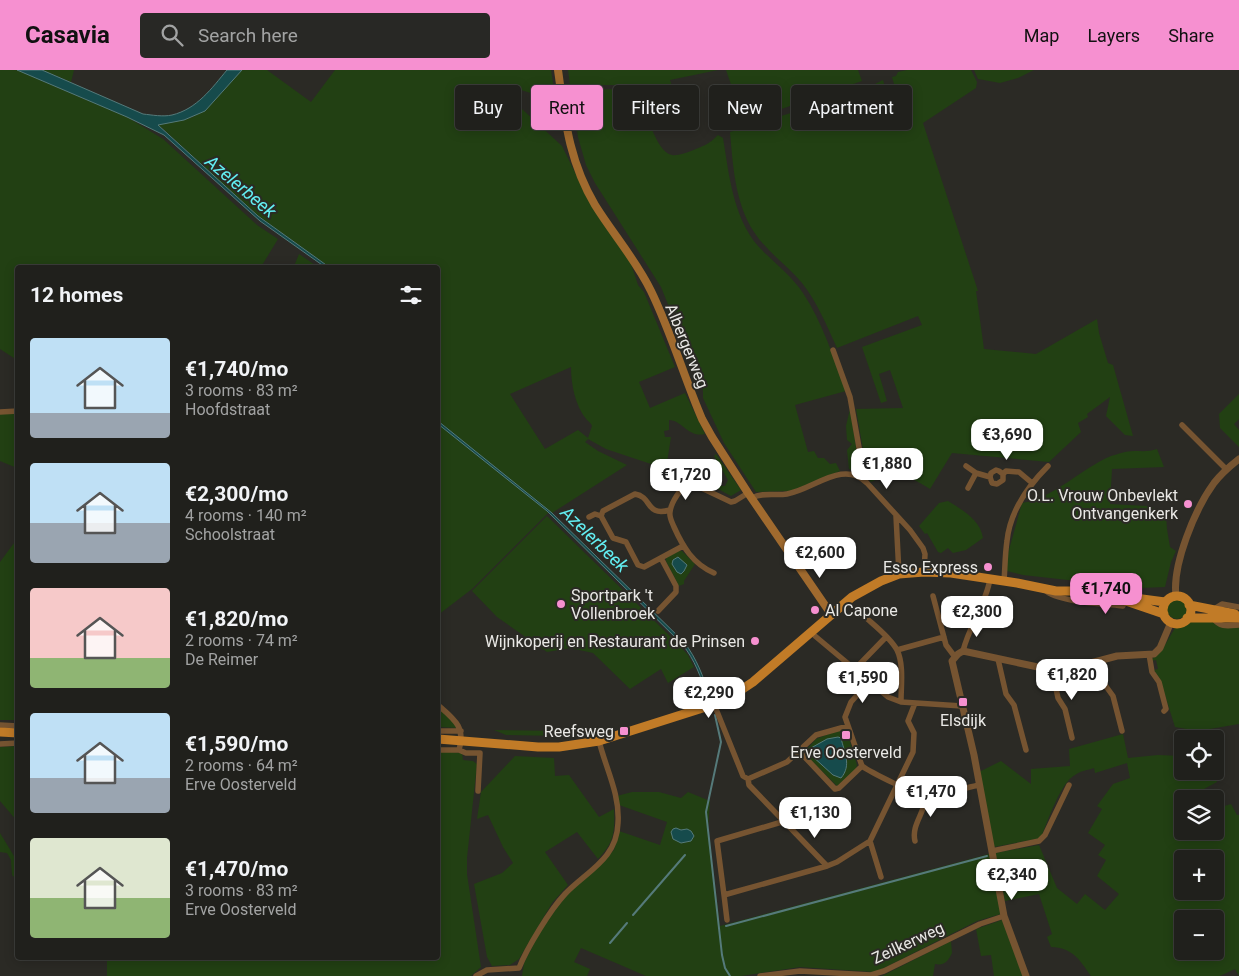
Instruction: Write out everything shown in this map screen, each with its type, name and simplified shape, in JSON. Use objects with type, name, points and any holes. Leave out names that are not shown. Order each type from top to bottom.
[{"type":"main road","name":"Albergerweg","points":[[558,70],[570,145],[584,183],[651,292],[702,419],[750,496],[831,614]]},
{"type":"main road","points":[[440,741],[451,741],[460,746],[552,747],[599,742],[714,704],[753,682],[831,614],[863,589],[899,574],[924,572],[951,573],[1056,591],[1079,591]]},
{"type":"main road","points":[[1017,583],[1041,583],[1079,591],[1092,598],[1119,596],[1166,602]]},
{"type":"main road","points":[[1114,596],[1164,614],[1171,622],[1181,622],[1187,618],[1213,614],[1239,616]]},
{"type":"main road","points":[[1164,614],[1163,608],[1166,602],[1171,597],[1176,596],[1182,598],[1189,605],[1213,614]]},
{"type":"main road","points":[[1187,618],[1190,612],[1189,605]]},
{"type":"main road","points":[[0,734],[15,731]]},
{"type":"street","points":[[833,350],[850,397],[863,470],[862,478]]},
{"type":"street","points":[[0,412],[15,411]]},
{"type":"street","points":[[1182,425],[1226,469]]},
{"type":"street","points":[[1176,596],[1176,571],[1185,542],[1206,496],[1213,484],[1226,469],[1239,459]]},
{"type":"street","points":[[966,466],[976,473],[990,477]]},
{"type":"street","points":[[1004,581],[1009,530],[1021,500],[1032,483],[1048,466]]},
{"type":"street","points":[[996,470],[1003,474],[1004,479],[999,484],[992,483],[991,473],[996,470]]},
{"type":"street","points":[[1003,474],[1006,472],[1018,472],[1032,483]]},
{"type":"street","points":[[968,488],[976,473]]},
{"type":"street","points":[[714,573],[693,559],[683,546],[670,515],[670,510],[684,486],[689,482],[731,502],[750,496],[786,494],[841,474],[855,474],[862,478],[910,530],[925,554],[924,572]]},
{"type":"street","points":[[601,516],[603,511],[635,494],[640,495],[655,512],[661,513],[670,510]]},
{"type":"street","points":[[589,517],[595,514],[601,516],[613,538],[626,542],[638,565],[644,567],[683,546]]},
{"type":"street","points":[[896,516],[899,574]]},
{"type":"street","points":[[658,611],[676,592],[676,586],[661,558]]},
{"type":"street","points":[[990,579],[967,634],[963,651],[955,657],[952,665],[974,755],[1004,916],[1026,976]]},
{"type":"street","points":[[1044,588],[1047,593],[1059,598],[1092,598],[1123,606]]},
{"type":"street","points":[[933,596],[946,645],[955,657]]},
{"type":"street","points":[[1239,607],[1222,604],[1213,614],[1218,624],[1225,627],[1239,625]]},
{"type":"street","points":[[864,616],[897,650],[900,666],[901,702]]},
{"type":"street","points":[[963,651],[1052,670],[1068,669],[1117,656],[1156,652],[1160,648],[1171,622]]},
{"type":"street","points":[[815,636],[888,697],[901,702],[962,706]]},
{"type":"street","points":[[854,670],[886,637]]},
{"type":"street","points":[[897,650],[944,637]]},
{"type":"street","points":[[1149,654],[1152,672],[1159,682],[1163,694],[1166,708],[1164,711]]},
{"type":"street","points":[[998,659],[1006,694],[1014,704],[1026,750]]},
{"type":"street","points":[[1098,661],[1105,685],[1113,696],[1122,731]]},
{"type":"street","points":[[1052,670],[1058,698],[1065,709],[1072,738]]},
{"type":"street","points":[[869,682],[851,702],[844,717],[862,766],[926,796],[979,785]]},
{"type":"street","points":[[724,895],[827,866],[837,862],[870,841],[914,748],[914,734],[908,721],[915,702]]},
{"type":"street","points":[[714,704],[743,776],[748,779],[749,785],[827,866]]},
{"type":"street","points":[[440,707],[455,721],[461,731],[460,746],[466,754],[480,753],[478,791]]},
{"type":"street","points":[[0,725],[15,730]]},
{"type":"street","points":[[748,779],[787,762],[816,735],[848,726]]},
{"type":"street","points":[[440,731],[461,731]]},
{"type":"street","points":[[476,976],[487,970],[519,968],[556,904],[564,894],[602,860],[615,842],[618,829],[618,805],[599,742]]},
{"type":"street","points":[[0,744],[15,743]]},
{"type":"street","points":[[440,750],[460,746]]},
{"type":"street","points":[[796,753],[835,789],[839,788],[862,766]]},
{"type":"street","points":[[992,851],[1039,842],[1045,835],[1068,784]]},
{"type":"street","points":[[915,842],[914,830],[925,806],[926,796]]},
{"type":"street","points":[[727,920],[717,841],[785,821]]},
{"type":"street","points":[[870,841],[881,877]]},
{"type":"street","name":"Zeilkerweg","points":[[760,976],[800,971],[871,975],[884,971],[980,924],[1004,916]]},
{"type":"green space","points":[[0,70],[17,70],[127,117],[163,139],[257,225],[278,239],[262,265],[15,265],[15,359],[0,349]]},
{"type":"green space","points":[[42,70],[74,70],[71,82]]},
{"type":"green space","points":[[242,70],[267,70],[311,102],[335,70],[551,70],[553,85],[531,85],[531,93],[521,90],[521,85],[455,85],[455,130],[521,130],[522,109],[531,117],[531,130],[545,130],[562,146],[587,197],[630,261],[638,285],[644,292],[675,367],[639,382],[650,408],[685,393],[705,434],[699,435],[669,420],[669,430],[664,431],[665,437],[671,437],[666,469],[606,449],[588,439],[585,442],[598,451],[627,465],[552,513],[440,423],[440,265],[326,265],[258,216],[157,125],[193,117]],"holes":[[[571,367],[573,388],[577,402],[592,426],[588,438],[578,430],[545,449],[510,394]]]},
{"type":"green space","points":[[568,70],[718,70],[670,80],[672,85],[570,85]]},
{"type":"green space","points":[[726,70],[858,70],[862,81],[850,85],[791,85],[791,106],[781,109],[781,85],[731,85]]},
{"type":"green space","points":[[907,70],[971,70],[977,82],[976,88],[923,123],[978,291],[976,291],[984,349],[1036,354],[1097,319],[1108,363],[1113,365],[1133,436],[1125,435],[1106,416],[1110,397],[1087,414],[1088,417],[1078,423],[1081,432],[1049,462],[952,453],[930,489],[902,475],[889,476],[871,482],[868,478],[856,409],[903,408],[890,370],[879,374],[887,401],[881,403],[862,347],[922,325],[918,316],[837,348],[807,290],[796,276],[765,246],[748,221],[736,184],[730,132],[736,130],[781,130],[781,116],[791,113],[791,130],[912,130],[912,85],[891,85],[894,84],[892,77],[896,76],[898,72]]},
{"type":"green space","points":[[974,70],[1034,70],[1018,78],[1000,83],[978,79]]},
{"type":"green space","points":[[883,80],[884,85],[873,85]]},
{"type":"green space","points":[[603,89],[613,89],[613,130],[652,130],[660,146],[672,155],[691,151],[705,145],[718,135],[723,138],[733,195],[743,222],[758,246],[793,280],[810,304],[827,340],[846,391],[795,405],[808,452],[814,451],[818,458],[824,458],[830,464],[836,463],[840,471],[791,491],[756,492],[724,443],[703,398],[703,391],[661,287],[595,183],[586,165],[577,130],[603,130]]},
{"type":"green space","points":[[299,254],[315,265],[294,265]]},
{"type":"green space","points":[[1239,394],[1239,419],[1234,424],[1239,430],[1239,447],[1220,428],[1219,414]]},
{"type":"green space","points":[[850,409],[860,472],[849,469],[847,450],[852,444],[847,440],[846,426]]},
{"type":"green space","points":[[0,414],[15,414],[15,467],[0,461]]},
{"type":"green space","points":[[440,426],[549,512],[472,589],[440,613]]},
{"type":"green space","points":[[1157,449],[1164,467],[1112,469],[1110,504],[1147,506],[1166,516],[1170,547],[1176,551],[1171,562],[1165,587],[1140,588],[1023,575],[1007,571],[1007,557],[1022,503],[1046,495],[1111,456]]},
{"type":"green space","points":[[716,454],[741,490],[731,496],[705,482],[683,475],[685,471],[689,471],[725,486],[728,480],[714,456]]},
{"type":"green space","points":[[948,501],[974,520],[983,538],[966,550],[953,553],[948,548],[941,553],[938,552],[927,533],[925,534],[919,526],[939,503]]},
{"type":"green space","name":"Sportpark 't Vollenbroek","points":[[547,516],[676,642],[688,655],[694,667],[668,683],[661,669],[630,689],[593,653],[570,648],[547,652],[497,617],[472,591]]},
{"type":"green space","points":[[15,542],[15,720],[0,720],[0,562]]},
{"type":"green space","points":[[682,551],[695,564],[684,584],[679,586],[666,561],[666,557]]},
{"type":"green space","points":[[1173,599],[1181,599],[1187,605],[1187,613],[1181,619],[1173,619],[1167,613],[1167,605]]},
{"type":"green space","points":[[1194,619],[1239,627],[1239,724],[1204,730],[1175,727],[1160,679],[1154,670],[1158,669],[1156,660],[1151,660],[1162,650],[1175,628]]},
{"type":"green space","points":[[440,710],[457,725],[459,728],[440,727]]},
{"type":"green space","points":[[841,729],[846,731],[848,735],[857,765],[856,769],[837,786],[806,755],[805,751],[816,739]],"holes":[[[841,738],[847,761],[833,775],[811,755],[827,739]]]},
{"type":"green space","points":[[494,730],[560,731],[561,736],[506,735]]},
{"type":"green space","points":[[1123,734],[1128,758],[1174,756],[1174,780],[1217,780],[1217,782],[1204,790],[1174,790],[1174,840],[1224,840],[1224,806],[1231,804],[1237,815],[1239,815],[1239,976],[1235,969],[1220,976],[1091,976],[1079,960],[1070,952],[1051,947],[1047,937],[1052,934],[1039,894],[1005,901],[995,853],[1039,845],[1057,888],[1077,904],[1085,894],[1105,910],[1119,894],[1097,876],[1106,860],[1098,855],[1105,845],[1088,833],[1102,809],[1097,806],[1113,784],[1130,778],[1127,763],[1095,773],[1094,768],[1077,774],[1070,779],[1060,794],[1041,838],[994,847],[979,772],[1001,761],[1031,784],[1031,769],[1070,766],[1069,749]]},
{"type":"green space","points":[[15,746],[15,819],[0,801],[0,747]]},
{"type":"green space","points":[[440,751],[462,753],[463,760],[473,761],[477,764],[467,874],[481,967],[471,976],[107,976],[107,960],[440,960]]},
{"type":"green space","points":[[515,756],[554,758],[555,776],[569,775],[599,817],[614,809],[614,831],[610,842],[598,859],[577,832],[545,852],[568,885],[552,903],[519,959],[510,965],[492,966],[487,957],[474,884],[502,873],[513,863],[488,815],[477,819],[481,792]]},
{"type":"green space","points":[[632,792],[659,792],[681,798],[688,792],[710,801],[708,830],[720,926],[989,854],[1001,914],[977,921],[874,972],[800,967],[741,976],[646,976],[581,948],[574,962],[590,969],[587,976],[522,976],[524,963],[541,930],[567,894],[614,850],[619,831],[660,845],[667,822],[619,805],[617,796]]},
{"type":"green space","points":[[0,833],[15,856],[15,878],[12,875],[11,860],[7,853],[0,852]]},
{"type":"green space","points":[[1002,920],[1023,976],[994,976],[991,955],[981,956],[976,929]]},
{"type":"green space","points":[[951,941],[952,953],[946,962],[935,964],[933,976],[882,976]]},
{"type":"water","points":[[17,70],[42,70],[143,114],[165,116],[181,112],[196,103],[210,91],[227,70],[242,70],[205,111],[184,120],[158,125],[258,216],[326,265],[322,265],[260,221],[164,135]]},
{"type":"water","points":[[440,423],[552,513],[684,642],[693,655],[710,697],[707,697],[691,656],[682,644],[547,511],[440,426]]},
{"type":"water","points":[[678,557],[687,565],[681,574],[677,572],[672,564],[673,560]]},
{"type":"water","points":[[841,738],[847,763],[841,778],[833,775],[811,755],[811,748],[827,739]]},
{"type":"water","points":[[676,828],[691,831],[694,836],[691,841],[681,843],[673,839],[671,832]]},
{"type":"waterway","name":"Azelerbeek","points":[[715,715],[721,742],[706,812],[722,955],[725,968],[730,976]]},
{"type":"waterway","points":[[633,915],[685,855]]},
{"type":"waterway","points":[[726,926],[987,856]]},
{"type":"waterway","points":[[610,943],[627,923]]},
{"type":"place","name":"O.L. Vrouw Onbevlekt Ontvangenkerk","points":[[1188,504]]},
{"type":"place","name":"Esso Express","points":[[988,567]]},
{"type":"place","name":"Sportpark 't Vollenbroek","points":[[561,604]]},
{"type":"place","name":"Al Capone","points":[[815,610]]},
{"type":"place","name":"Wijnkoperij en Restaurant de Prinsen","points":[[755,641]]},
{"type":"place","name":"Elsdijk","points":[[963,702]]},
{"type":"place","name":"Reefsweg","points":[[624,731]]},
{"type":"place","name":"Erve Oosterveld","points":[[846,735]]}]
